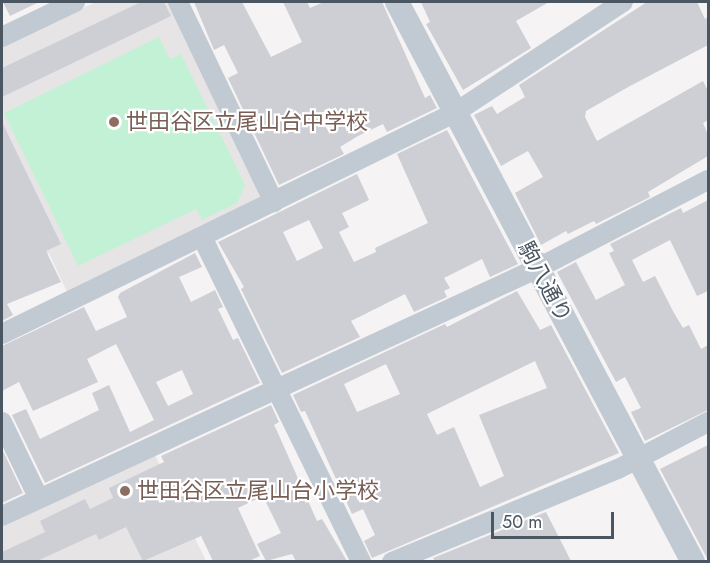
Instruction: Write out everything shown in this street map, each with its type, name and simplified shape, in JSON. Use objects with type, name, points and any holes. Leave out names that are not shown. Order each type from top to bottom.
[{"type":"street","points":[[2,37],[75,2]]},
{"type":"street","points":[[177,2],[274,202]]},
{"type":"street","name":"駒八通り","points":[[397,2],[693,561]]},
{"type":"street","points":[[2,334],[456,112],[623,2]]},
{"type":"street","points":[[2,516],[538,268],[708,180]]},
{"type":"street","points":[[202,237],[279,388],[361,561]]},
{"type":"street","points":[[2,422],[39,499]]},
{"type":"street","points":[[392,561],[639,460],[708,422]]},
{"type":"shaded area","name":"世田谷区立尾山台中学校","points":[[96,2],[168,2],[263,198],[67,292],[49,253],[2,276],[2,46]]},
{"type":"shaded area","name":"世田谷区立尾山台小学校","points":[[155,455],[206,561],[2,561],[2,527]]},
{"type":"green space","points":[[159,37],[170,59],[181,54],[245,185],[237,203],[202,220],[196,209],[78,266],[4,113]]},
{"type":"building","points":[[3,2],[39,2],[10,16]]},
{"type":"building","points":[[141,2],[164,2],[171,16],[2,97],[2,68]]},
{"type":"building","points":[[194,2],[242,2],[271,57],[302,42],[283,2],[307,2],[310,8],[324,2],[382,2],[425,98],[430,95],[437,108],[387,132],[383,124],[358,136],[340,147],[344,154],[279,185],[228,78],[238,73],[224,45],[214,50]]},
{"type":"building","points":[[421,2],[549,2],[516,21],[531,48],[463,90],[426,24],[430,22]]},
{"type":"building","points":[[647,2],[697,2],[705,19],[708,17],[708,45],[586,111],[585,117],[597,141],[703,81],[708,91],[708,120],[703,123],[708,135],[708,156],[648,192],[650,197],[596,224],[594,221],[568,234],[566,231],[541,245],[515,193],[543,177],[528,151],[501,166],[474,115],[492,106],[497,114],[525,97],[519,85]]},
{"type":"building","points":[[2,122],[61,244],[46,251],[61,282],[7,304],[13,315],[2,321]]},
{"type":"building","points":[[447,130],[518,264],[490,277],[482,259],[444,278],[450,288],[444,291],[447,297],[414,312],[405,294],[351,321],[360,337],[282,373],[241,289],[244,287],[218,242],[357,174],[369,200],[342,213],[349,227],[339,232],[354,262],[376,252],[375,248],[428,223],[397,154]],"holes":[[[309,220],[323,248],[297,261],[283,232]]]},
{"type":"building","points":[[708,200],[708,291],[697,296],[670,240],[632,260],[643,282],[655,276],[683,328],[689,325],[701,349],[708,345],[708,410],[645,441],[631,412],[641,408],[625,377],[616,382],[557,272],[576,262],[596,300],[625,285],[609,253],[614,251],[610,244],[681,208],[683,213]]},
{"type":"building","points":[[195,253],[202,267],[179,277],[191,302],[215,290],[223,307],[218,309],[233,340],[238,338],[260,383],[45,483],[12,415],[26,409],[40,439],[99,410],[92,393],[109,385],[130,432],[154,420],[116,344],[87,359],[98,382],[33,411],[19,382],[2,391],[2,346],[84,307],[96,331],[127,317],[118,297],[120,293]],"holes":[[[182,370],[193,394],[168,406],[156,382]]]},
{"type":"building","points":[[517,291],[540,330],[551,325],[619,453],[372,558],[364,541],[375,535],[363,509],[352,514],[305,411],[301,412],[293,395],[445,324],[447,327]],"holes":[[[535,361],[547,388],[479,415],[504,476],[480,487],[454,427],[437,435],[427,414]],[[386,364],[400,394],[357,412],[344,384]]]},
{"type":"building","points":[[271,405],[279,422],[274,425],[317,521],[322,519],[347,561],[296,561],[292,554],[266,561],[257,544],[281,533],[263,496],[238,508],[260,556],[249,561],[213,561],[201,536],[143,561],[126,527],[99,540],[96,534],[37,561],[2,561],[2,552],[45,532],[40,521],[85,499],[90,509],[113,498],[109,488],[164,462],[161,456]]},
{"type":"building","points":[[708,445],[708,560],[660,469]]},
{"type":"building","points":[[2,449],[23,493],[2,503]]},
{"type":"building","points":[[546,512],[571,561],[435,561],[433,558]]},
{"type":"place","name":"世田谷区立尾山台中学校","points":[[114,122]]},
{"type":"place","name":"世田谷区立尾山台小学校","points":[[125,491]]}]
